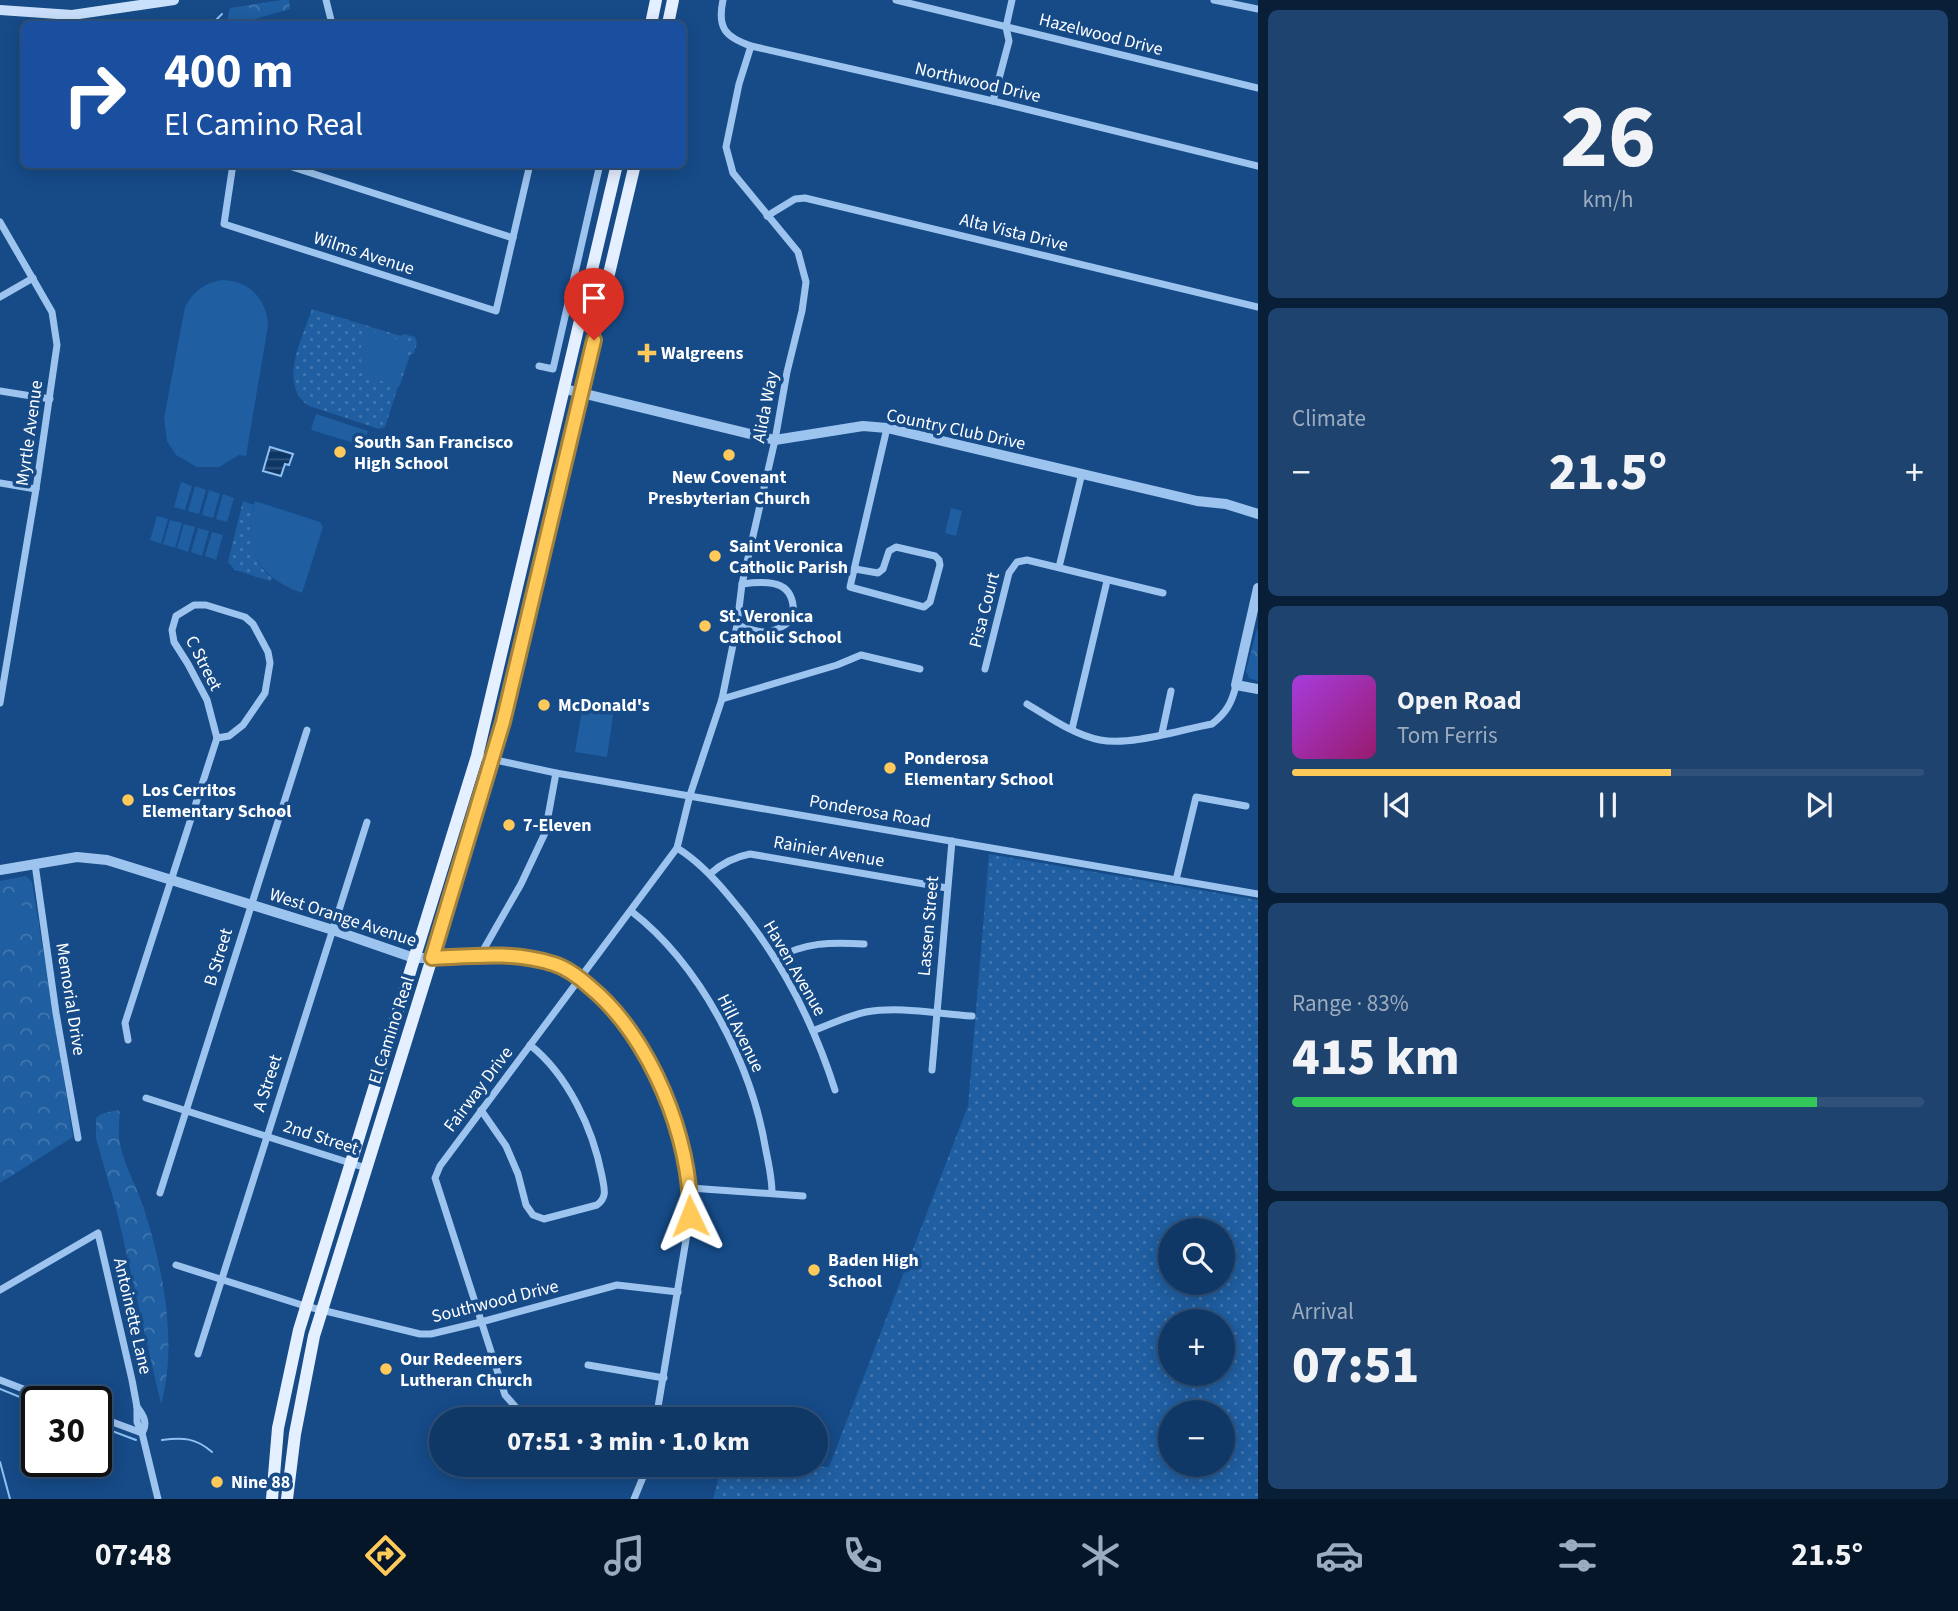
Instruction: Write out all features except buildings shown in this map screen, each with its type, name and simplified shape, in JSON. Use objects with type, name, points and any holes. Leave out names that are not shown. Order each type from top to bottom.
[{"type":"main road","points":[[0,10],[72,15],[174,0]]},
{"type":"main road","points":[[652,21],[656,0]]},
{"type":"main road","points":[[669,21],[673,0]]},
{"type":"main road","name":"El Camino Real","points":[[272,1499],[278,1428],[305,1306],[477,756],[616,168]]},
{"type":"main road","name":"El Camino Real","points":[[287,1499],[295,1434],[322,1310],[494,759],[634,168]]},
{"type":"street","points":[[326,0],[331,21]]},
{"type":"street","name":"Northwood Drive","points":[[723,0],[720,14],[724,30],[733,40],[751,46],[993,101],[1258,166]]},
{"type":"street","name":"Hazelwood Drive","points":[[896,0],[925,3],[1006,27],[1258,88]]},
{"type":"street","points":[[993,101],[1009,41],[1006,27],[1012,0]]},
{"type":"street","points":[[1214,0],[1258,9]]},
{"type":"street","name":"Alida Way","points":[[690,795],[722,699],[742,584],[775,440],[806,282],[798,252],[733,173],[726,147],[739,84],[751,46]]},
{"type":"street","name":"Wilms Avenue","points":[[232,168],[224,224],[496,311],[513,238]]},
{"type":"street","points":[[295,168],[513,238],[529,168]]},
{"type":"street","points":[[539,366],[553,369],[599,168]]},
{"type":"street","name":"Alta Vista Drive","points":[[767,216],[795,199],[805,198],[1258,307]]},
{"type":"street","name":"Myrtle Avenue","points":[[0,222],[52,312],[57,345],[0,703]]},
{"type":"street","points":[[0,297],[33,278]]},
{"type":"street","name":"Country Club Drive","points":[[565,389],[775,440],[863,426],[887,428],[1197,501],[1226,504],[1258,514]]},
{"type":"street","points":[[0,391],[50,399]]},
{"type":"street","points":[[855,569],[878,573],[883,569],[889,551],[896,547],[935,556],[940,562],[930,602],[925,607],[850,587],[887,428]]},
{"type":"street","points":[[1059,567],[1082,473]]},
{"type":"street","points":[[0,483],[36,489]]},
{"type":"street","name":"Pisa Court","points":[[985,669],[1010,568],[1022,560],[1163,593]]},
{"type":"street","points":[[737,625],[764,634],[779,630],[793,619],[791,594],[779,584],[766,581],[742,584]]},
{"type":"street","points":[[1072,729],[1107,581]]},
{"type":"street","points":[[1027,704],[1098,740],[1125,741],[1212,724],[1223,715],[1233,700],[1258,589]]},
{"type":"street","name":"C Street","points":[[194,605],[206,605],[245,618],[253,624],[268,652],[270,663],[265,693],[243,725],[229,736],[217,738],[206,700],[174,642],[172,630],[176,616],[194,605]]},
{"type":"street","points":[[722,699],[837,665],[861,655],[920,669]]},
{"type":"street","points":[[1236,685],[1258,689]]},
{"type":"street","points":[[1163,733],[1171,691]]},
{"type":"street","name":"B Street","points":[[160,1193],[307,730]]},
{"type":"street","points":[[128,1040],[125,1023],[217,738]]},
{"type":"street","name":"Ponderosa Road","points":[[477,756],[556,773],[1258,894]]},
{"type":"street","points":[[481,954],[522,884],[545,833],[556,773]]},
{"type":"street","name":"Fairway Drive","points":[[516,1407],[505,1395],[435,1178],[440,1166],[481,1110],[677,848],[690,795]]},
{"type":"street","points":[[1176,880],[1195,797],[1246,806]]},
{"type":"street","name":"A Street","points":[[198,1354],[367,822]]},
{"type":"street","name":"Lassen Street","points":[[932,1070],[952,841]]},
{"type":"street","name":"Haven Avenue","points":[[677,848],[710,874],[746,915],[775,959],[813,1031],[835,1090]]},
{"type":"street","name":"Rainier Avenue","points":[[710,874],[726,862],[750,854],[947,888]]},
{"type":"street","name":"West Orange Avenue","points":[[0,870],[62,859],[86,858],[133,867],[414,958],[517,955],[557,964],[580,978],[600,995],[620,1018],[652,1069],[676,1127],[690,1188],[690,1216],[658,1407]]},
{"type":"street","name":"Memorial Drive","points":[[35,864],[78,1138]]},
{"type":"street","name":"Hill Avenue","points":[[631,911],[649,925],[673,951],[713,1008],[744,1070],[754,1101],[763,1132],[772,1193]]},
{"type":"street","points":[[775,959],[808,944],[864,944]]},
{"type":"street","points":[[813,1031],[865,1013],[884,1010],[972,1016]]},
{"type":"street","points":[[481,1110],[506,1146],[518,1174],[526,1205],[533,1214],[544,1219],[597,1205],[603,1199],[605,1191],[600,1167],[582,1115],[559,1076],[530,1045]]},
{"type":"street","name":"2nd Street","points":[[146,1098],[366,1168]]},
{"type":"street","points":[[690,1188],[803,1195]]},
{"type":"street","name":"Antoinette Lane","points":[[0,1290],[98,1233],[137,1407],[145,1420],[146,1427],[142,1433],[158,1499]]},
{"type":"street","name":"Southwood Drive","points":[[176,1265],[305,1306],[421,1334],[432,1334],[481,1322],[617,1285],[678,1292]]},
{"type":"street","points":[[588,1365],[664,1378]]},
{"type":"street","points":[[0,1380],[21,1388]]},
{"type":"street","points":[[112,1422],[142,1433]]},
{"type":"street","points":[[634,1499],[642,1477]]},
{"type":"green space","points":[[289,0],[290,9],[248,21],[227,21],[230,8]]},
{"type":"green space","points":[[249,7],[253,19],[233,21],[230,12]]},
{"type":"green space","points":[[221,280],[240,283],[255,293],[264,307],[268,326],[246,456],[239,455],[219,467],[197,467],[176,455],[167,441],[164,418],[185,307],[199,289]]},
{"type":"green space","points":[[312,309],[401,336],[404,334],[415,337],[417,343],[414,353],[410,355],[385,427],[379,429],[309,406],[300,397],[295,386],[295,360]]},
{"type":"green space","points":[[370,330],[410,344],[397,383],[377,379],[364,367],[361,349]]},
{"type":"green space","points":[[316,414],[368,431],[364,446],[311,430]]},
{"type":"green space","points":[[181,482],[192,486],[185,510],[174,507]]},
{"type":"green space","points":[[195,486],[206,490],[199,514],[188,511]]},
{"type":"green space","points":[[209,490],[220,494],[213,518],[202,515]]},
{"type":"green space","points":[[223,494],[234,498],[227,522],[216,519]]},
{"type":"green space","points":[[243,501],[254,505],[250,525],[252,545],[259,564],[273,579],[270,581],[235,570],[228,562]]},
{"type":"green space","points":[[255,501],[320,522],[323,527],[302,593],[274,578],[256,558],[250,533]]},
{"type":"green space","points":[[951,508],[962,511],[956,536],[945,533]]},
{"type":"green space","points":[[157,516],[168,519],[161,544],[150,540]]},
{"type":"green space","points":[[170,520],[182,523],[175,548],[163,544]]},
{"type":"green space","points":[[184,524],[195,527],[188,552],[177,548]]},
{"type":"green space","points":[[198,528],[209,531],[202,556],[191,552]]},
{"type":"green space","points":[[212,532],[223,535],[216,560],[205,556]]},
{"type":"green space","points":[[1257,629],[1258,681],[1249,678],[1246,671]]},
{"type":"green space","points":[[583,704],[614,709],[607,757],[575,752]]},
{"type":"green space","points":[[989,854],[1258,900],[1258,1499],[713,1499],[719,1477],[828,1477],[829,1467],[968,1106]]},
{"type":"green space","points":[[26,876],[32,882],[73,1137],[0,1183],[0,881]]},
{"type":"green space","points":[[14,892],[20,896],[26,928],[3,935],[0,934],[0,895]]},
{"type":"green space","points":[[117,1110],[120,1112],[119,1136],[122,1152],[144,1209],[157,1256],[166,1306],[168,1357],[161,1404],[117,1212],[96,1138],[96,1118]]},
{"type":"shaded area","points":[[270,447],[293,454],[289,465],[285,464],[281,476],[263,471]]},
{"type":"waterway","points":[[215,21],[222,14]]},
{"type":"waterway","points":[[0,1389],[21,1398]]},
{"type":"waterway","points":[[112,1431],[136,1440]]},
{"type":"waterway","points":[[162,1440],[189,1440],[212,1452]]},
{"type":"waterway","points":[[0,1462],[10,1499]]},
{"type":"place","name":"Walgreens","points":[[647,353]]},
{"type":"place","name":"South San Francisco High School","points":[[340,452]]},
{"type":"place","name":"New Covenant Presbyterian Church","points":[[729,455]]},
{"type":"place","name":"Saint Veronica Catholic Parish","points":[[715,556]]},
{"type":"place","name":"St. Veronica Catholic School","points":[[705,626]]},
{"type":"place","name":"McDonald's","points":[[544,705]]},
{"type":"place","name":"Ponderosa Elementary School","points":[[890,768]]},
{"type":"place","name":"Los Cerritos Elementary School","points":[[128,800]]},
{"type":"place","name":"7-Eleven","points":[[509,825]]},
{"type":"place","name":"Baden High School","points":[[814,1270]]},
{"type":"place","name":"Our Redeemers Lutheran Church","points":[[386,1369]]},
{"type":"place","name":"Nine 88","points":[[217,1482]]},
{"type":"route","points":[[594,340],[494,759],[432,958],[481,954],[517,955],[557,964],[600,995],[637,1043],[666,1098],[676,1127],[690,1188],[690,1216]]}]
